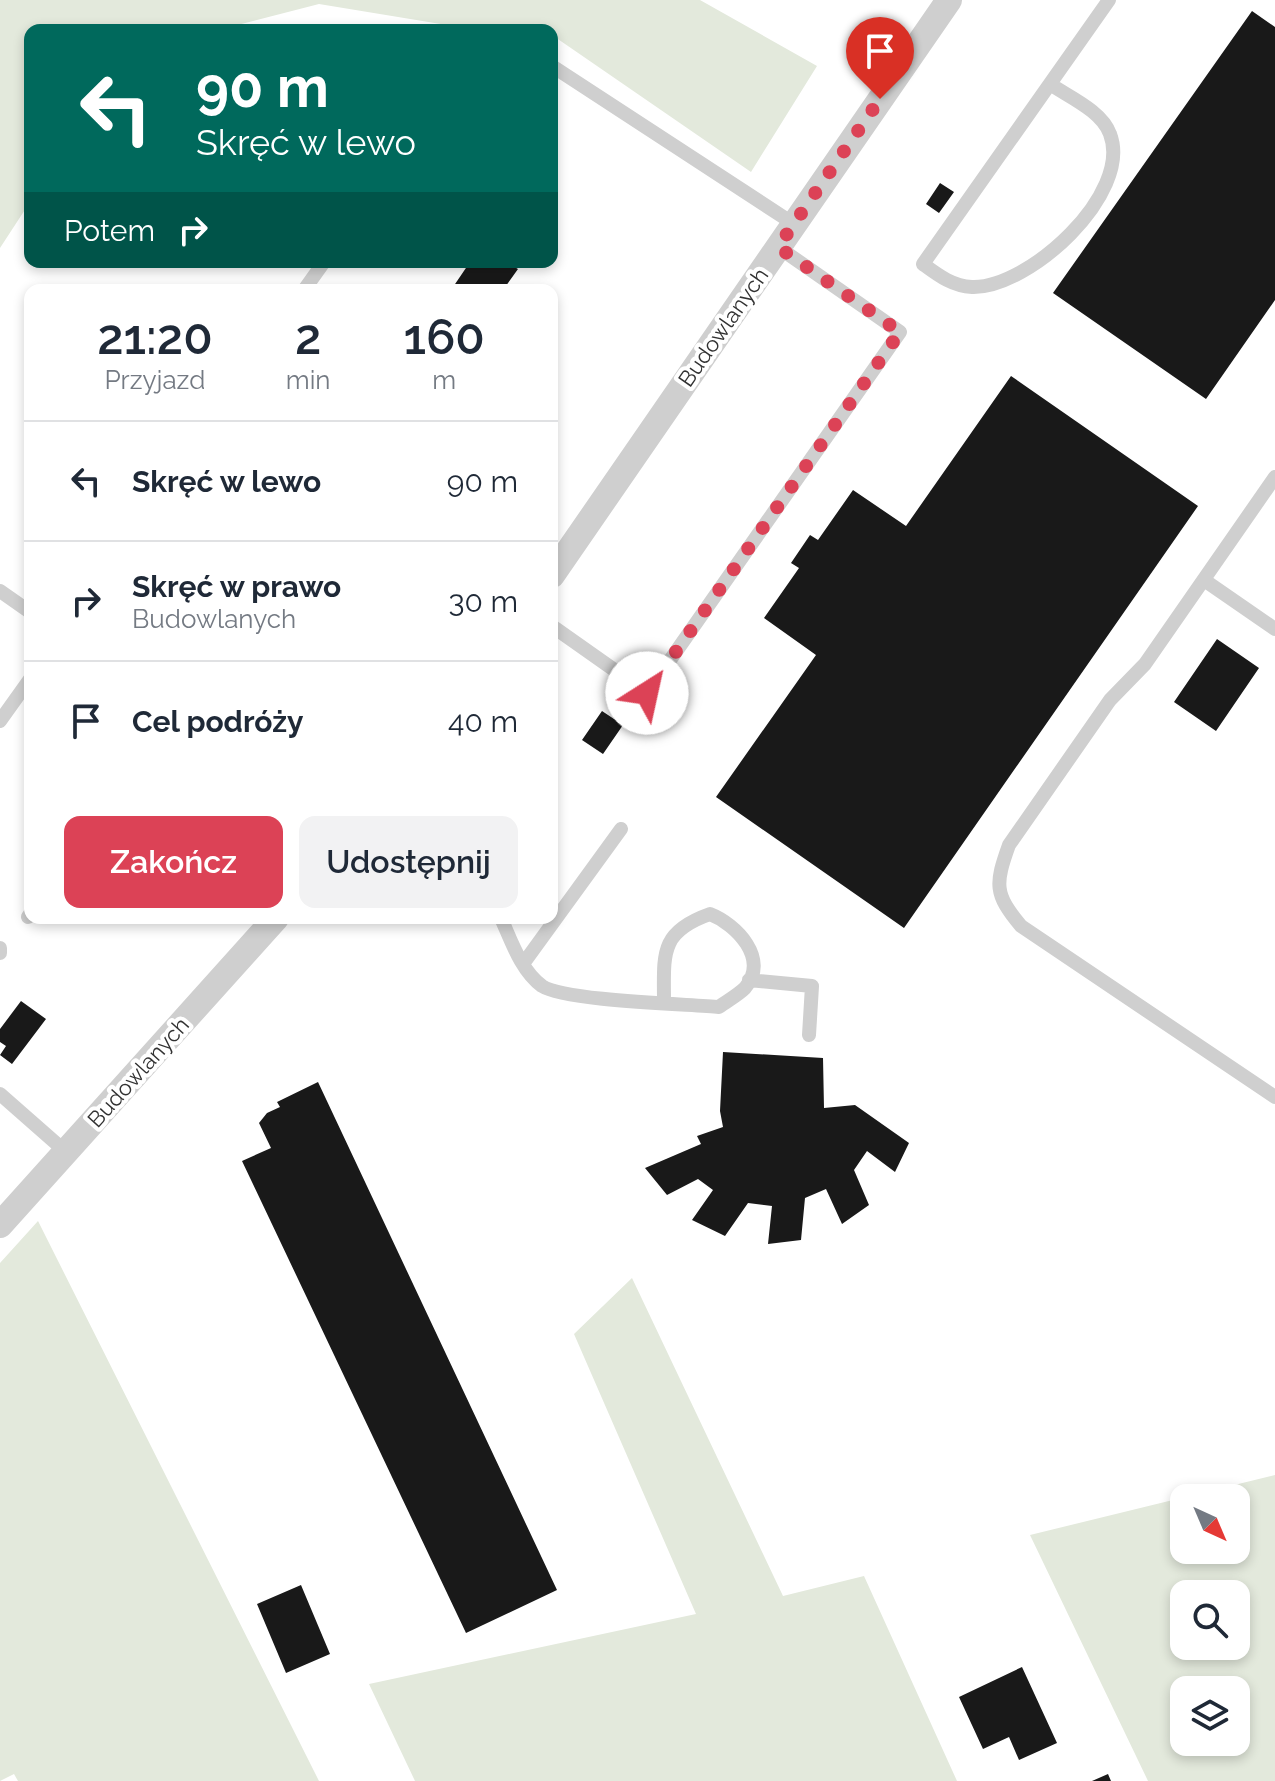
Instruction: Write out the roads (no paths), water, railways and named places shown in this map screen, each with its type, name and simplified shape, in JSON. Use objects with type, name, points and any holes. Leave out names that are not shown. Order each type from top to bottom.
[{"type":"street","name":"Budowlanych","points":[[558,566],[949,0]]},
{"type":"street","name":"Budowlanych","points":[[0,1225],[271,924]]},
{"type":"lane","points":[[1050,84],[1094,113],[1110,133],[1113,156],[1107,178],[1075,231],[1058,248],[1022,272],[997,282],[974,287],[951,283],[923,264],[1109,0]]},
{"type":"lane","points":[[558,70],[794,224]]},
{"type":"lane","points":[[558,630],[647,693],[900,332],[778,247]]},
{"type":"lane","points":[[1275,477],[1145,664],[1110,700],[1009,845],[999,871],[1001,902],[1021,926],[1275,1097]]},
{"type":"lane","points":[[1204,580],[1275,629]]},
{"type":"lane","points":[[0,591],[24,608]]},
{"type":"lane","points":[[0,721],[24,687]]},
{"type":"lane","points":[[558,916],[621,829]]},
{"type":"lane","points":[[504,924],[523,964],[543,986],[584,997],[664,1003],[719,1007],[747,986],[754,963],[744,938],[729,921],[710,914],[688,922],[674,932],[666,954],[664,1003]]},
{"type":"lane","points":[[523,964],[552,924]]},
{"type":"lane","points":[[749,980],[812,986],[809,1035]]},
{"type":"lane","points":[[0,1094],[66,1152]]}]
